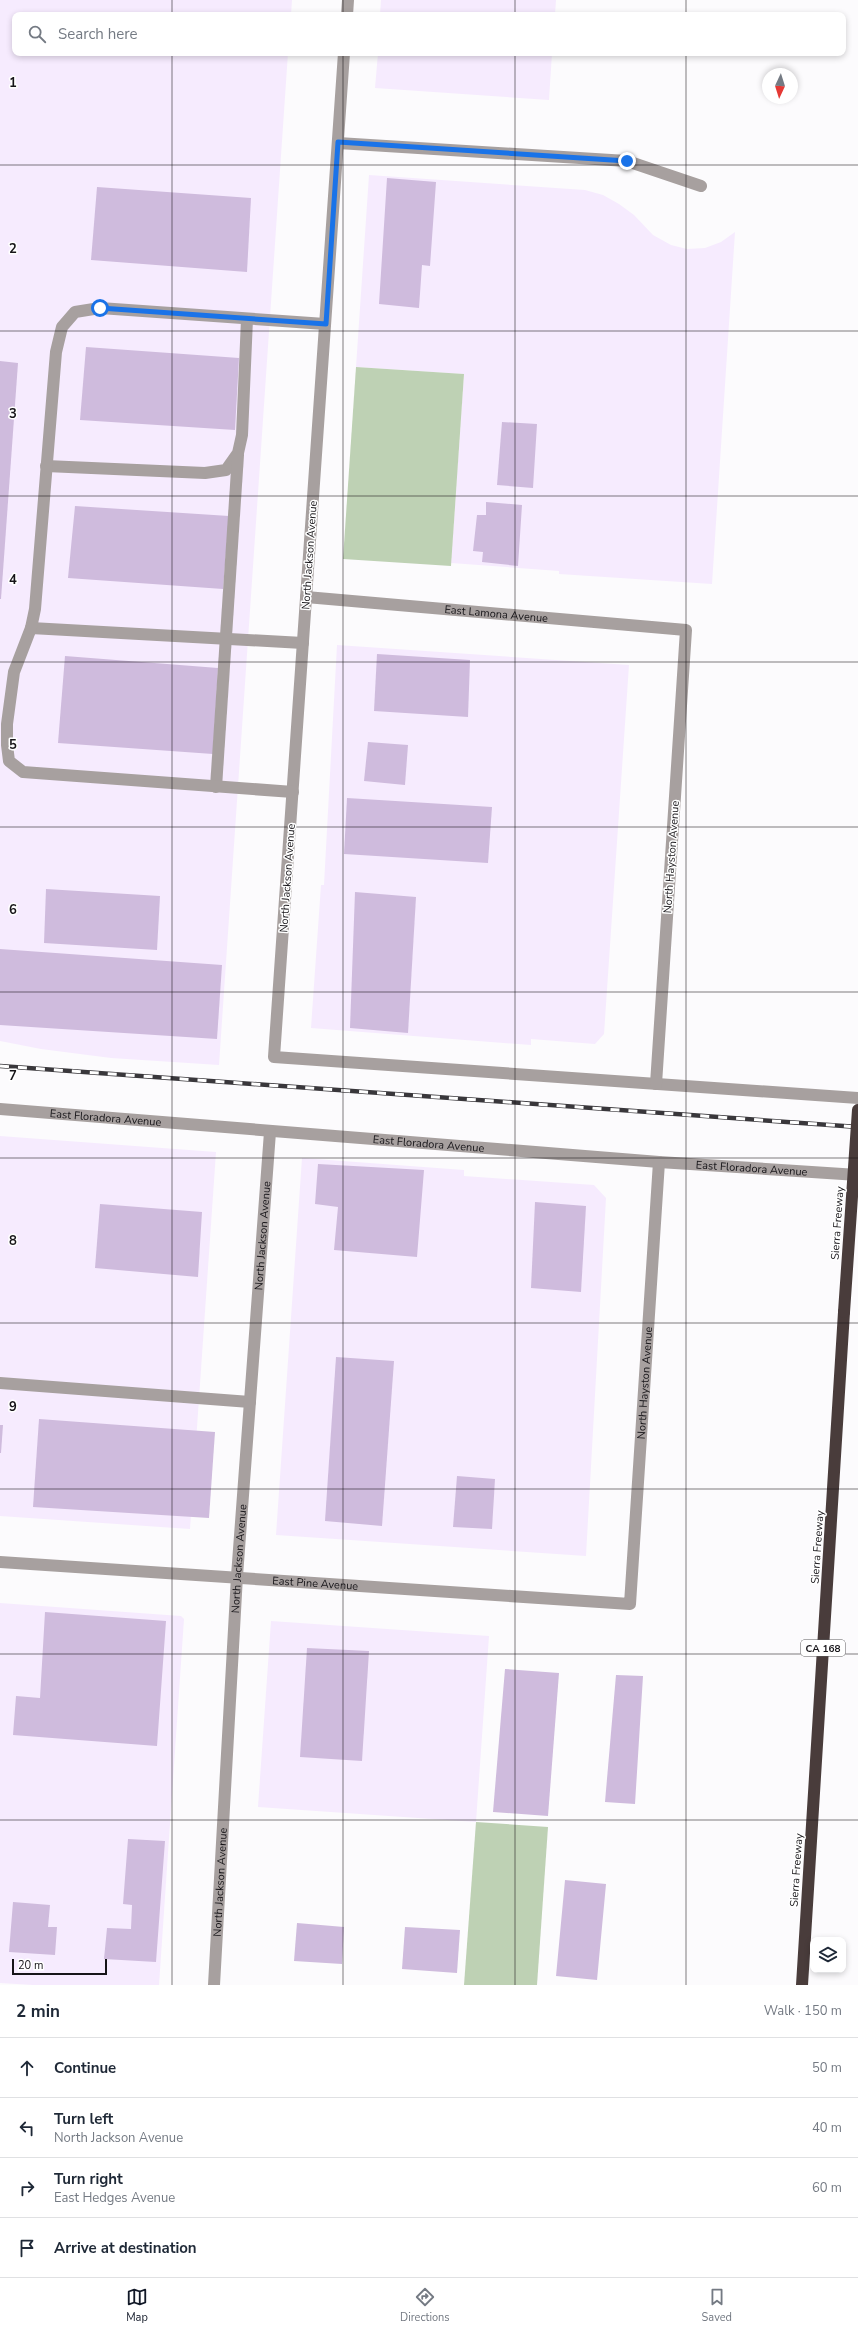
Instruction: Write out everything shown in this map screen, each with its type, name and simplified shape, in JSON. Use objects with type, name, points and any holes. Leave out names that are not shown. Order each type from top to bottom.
[{"type":"highway","name":"Sierra Freeway","points":[[802,1985],[858,1110]]},
{"type":"street","points":[[347,12],[348,0]]},
{"type":"street","name":"North Jackson Avenue","points":[[344,56],[274,1057],[656,1084]]},
{"type":"street","points":[[338,142],[627,161],[701,186]]},
{"type":"street","points":[[293,792],[40,775],[23,772],[9,761],[6,745],[9,692],[19,654],[31,628],[35,609],[56,352],[62,327],[75,312],[100,308],[326,324]]},
{"type":"street","points":[[216,787],[238,453],[242,434],[247,319]]},
{"type":"street","points":[[46,466],[205,473],[226,470],[238,453]]},
{"type":"street","name":"East Lamona Avenue","points":[[306,597],[686,630]]},
{"type":"street","points":[[31,628],[303,643]]},
{"type":"street","name":"North Hayston Avenue","points":[[656,1084],[686,630]]},
{"type":"street","points":[[656,1084],[858,1098]]},
{"type":"street","name":"East Floradora Avenue","points":[[0,1110],[659,1162],[858,1175]]},
{"type":"street","name":"North Jackson Avenue","points":[[214,1985],[238,1576],[270,1132]]},
{"type":"street","name":"North Hayston Avenue","points":[[630,1604],[659,1162]]},
{"type":"street","points":[[0,1383],[250,1402]]},
{"type":"street","name":"East Pine Avenue","points":[[0,1562],[238,1576],[630,1604]]},
{"type":"shaded area","points":[[0,0],[292,0],[291,12],[12,12],[12,56],[288,56],[219,1065],[111,1058],[41,1049],[0,1041]]},
{"type":"shaded area","points":[[381,0],[556,0],[555,12],[380,12]]},
{"type":"shaded area","points":[[378,56],[552,56],[549,100],[375,88]]},
{"type":"shaded area","points":[[369,175],[585,190],[603,195],[619,204],[634,215],[653,235],[671,245],[687,249],[705,248],[721,242],[735,232],[712,584],[559,574],[559,571],[451,563],[464,374],[356,367]]},
{"type":"shaded area","points":[[337,645],[629,665],[604,1034],[595,1044],[531,1039],[531,1045],[311,1028],[321,885],[324,885]]},
{"type":"shaded area","points":[[0,1136],[216,1152],[190,1529],[0,1516]]},
{"type":"shaded area","points":[[302,1158],[464,1170],[464,1176],[594,1185],[606,1198],[586,1556],[276,1535]]},
{"type":"shaded area","points":[[0,1603],[181,1616],[184,1619],[159,1985],[33,1985],[0,1983]]},
{"type":"shaded area","points":[[271,1621],[489,1636],[476,1822],[258,1807]]},
{"type":"green space","points":[[356,367],[464,374],[451,566],[343,559]]},
{"type":"green space","points":[[476,1822],[548,1827],[537,1985],[464,1985]]},
{"type":"building","points":[[387,178],[436,182],[430,266],[422,265],[419,308],[379,304]]},
{"type":"building","points":[[97,187],[251,198],[247,272],[91,260]]},
{"type":"building","points":[[86,347],[239,358],[235,430],[80,420]]},
{"type":"building","points":[[0,361],[18,363],[1,599],[0,599]]},
{"type":"building","points":[[502,422],[537,424],[533,488],[497,485]]},
{"type":"building","points":[[486,502],[522,505],[518,566],[482,562],[483,552],[473,551],[477,515],[486,515]]},
{"type":"building","points":[[75,506],[229,516],[223,589],[68,578]]},
{"type":"building","points":[[377,654],[470,660],[468,717],[374,711]]},
{"type":"building","points":[[65,656],[218,668],[213,754],[58,743]]},
{"type":"building","points":[[368,742],[408,745],[405,785],[364,781]]},
{"type":"building","points":[[347,798],[492,807],[488,863],[344,854]]},
{"type":"building","points":[[46,889],[160,896],[157,950],[44,943]]},
{"type":"building","points":[[355,892],[416,897],[408,1033],[350,1028]]},
{"type":"building","points":[[0,949],[222,965],[217,1039],[0,1025]]},
{"type":"building","points":[[318,1164],[424,1170],[417,1257],[334,1250],[338,1207],[315,1204]]},
{"type":"building","points":[[535,1202],[586,1206],[581,1292],[531,1288]]},
{"type":"building","points":[[100,1204],[202,1212],[198,1277],[95,1268]]},
{"type":"building","points":[[336,1357],[394,1361],[382,1526],[325,1521]]},
{"type":"building","points":[[39,1419],[215,1432],[209,1518],[33,1507]]},
{"type":"building","points":[[0,1425],[3,1425],[1,1453],[0,1453]]},
{"type":"building","points":[[457,1476],[495,1479],[492,1529],[453,1527]]},
{"type":"building","points":[[45,1612],[166,1621],[157,1746],[13,1735],[16,1696],[40,1698]]},
{"type":"building","points":[[307,1648],[369,1651],[362,1761],[300,1757]]},
{"type":"building","points":[[505,1669],[559,1673],[548,1816],[493,1812]]},
{"type":"building","points":[[616,1675],[643,1676],[635,1804],[605,1802]]},
{"type":"building","points":[[128,1839],[165,1841],[156,1962],[104,1959],[107,1928],[131,1929],[132,1905],[123,1904]]},
{"type":"building","points":[[565,1880],[606,1884],[597,1980],[556,1976]]},
{"type":"building","points":[[13,1902],[50,1905],[48,1927],[57,1927],[55,1955],[9,1952]]},
{"type":"building","points":[[297,1923],[344,1927],[342,1964],[294,1961]]},
{"type":"building","points":[[405,1927],[460,1930],[457,1973],[402,1969]]},
{"type":"railway","points":[[0,1066],[858,1127]]},
{"type":"route","points":[[100,308],[326,324],[338,142],[627,161]]}]
